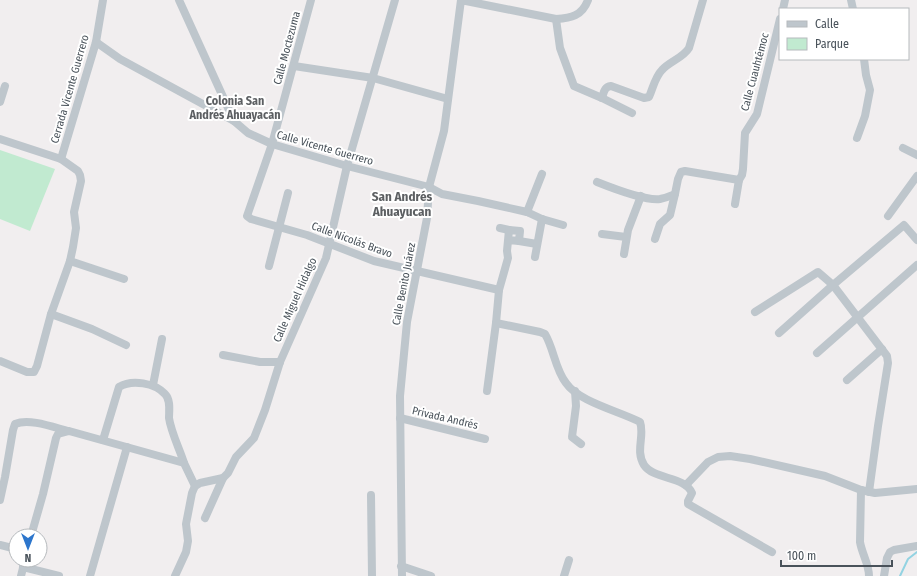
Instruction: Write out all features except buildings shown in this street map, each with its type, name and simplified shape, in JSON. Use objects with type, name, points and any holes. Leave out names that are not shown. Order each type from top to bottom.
[{"type":"street","name":"Cerrada Vicente Guerrero","points":[[0,361],[27,372],[34,372],[51,314],[70,261],[76,234],[74,208],[81,181],[78,171],[61,159],[96,42],[103,0]]},
{"type":"street","name":"Calle Vicente Guerrero","points":[[179,0],[234,121],[248,133],[272,144],[347,166],[429,187],[442,194],[526,212],[542,219],[563,225]]},
{"type":"street","name":"Calle Moctezuma","points":[[248,216],[272,144],[311,0]]},
{"type":"street","name":"Calle Miguel Hidalgo","points":[[205,518],[223,478],[228,473],[236,457],[254,438],[265,410],[280,362],[323,266],[347,166],[395,0]]},
{"type":"street","points":[[461,0],[556,19],[575,16],[586,5],[588,0]]},
{"type":"street","name":"Calle Benito Juárez","points":[[402,576],[400,396],[407,322],[428,218],[429,187],[444,131],[461,0]]},
{"type":"street","points":[[602,98],[607,86],[616,87],[644,98],[649,97],[659,73],[672,61],[686,54],[703,0]]},
{"type":"street","points":[[556,19],[560,48],[574,86],[632,113]]},
{"type":"street","name":"Calle Cuauhtémoc","points":[[735,204],[739,180],[743,169],[745,133],[757,114],[779,23]]},
{"type":"street","points":[[96,42],[120,59],[234,121]]},
{"type":"street","points":[[857,138],[865,116],[870,90],[864,60]]},
{"type":"street","points":[[294,66],[373,78],[448,99]]},
{"type":"street","points":[[0,102],[5,86]]},
{"type":"street","points":[[0,139],[61,159]]},
{"type":"street","points":[[903,148],[917,155]]},
{"type":"street","points":[[655,239],[660,224],[670,215],[674,194],[681,172],[685,171],[739,180]]},
{"type":"street","points":[[526,212],[542,174]]},
{"type":"street","points":[[888,216],[917,176]]},
{"type":"street","points":[[597,182],[641,196],[658,199],[666,198],[674,194]]},
{"type":"street","points":[[269,266],[288,193]]},
{"type":"street","points":[[624,254],[628,230],[641,196]]},
{"type":"street","name":"Calle Nicolás Bravo","points":[[248,216],[251,219],[307,235],[374,262],[499,290]]},
{"type":"street","points":[[535,256],[542,219]]},
{"type":"street","points":[[779,333],[904,225],[917,240]]},
{"type":"street","points":[[500,228],[520,231],[519,241]]},
{"type":"street","points":[[486,392],[499,290],[508,258],[507,251],[509,230]]},
{"type":"street","points":[[602,234],[626,237]]},
{"type":"street","points":[[508,240],[537,244]]},
{"type":"street","points":[[70,261],[124,279]]},
{"type":"street","points":[[817,353],[917,265]]},
{"type":"street","points":[[755,312],[818,272],[833,285],[887,356],[888,363],[878,426],[865,491],[860,542],[868,566],[869,576]]},
{"type":"street","points":[[51,314],[92,328],[126,345]]},
{"type":"street","points":[[496,323],[545,334],[566,383],[574,391],[608,409],[640,422],[639,448],[641,459],[645,467],[653,472],[686,485],[692,493],[688,504],[772,552]]},
{"type":"street","points":[[153,385],[162,339]]},
{"type":"street","points":[[847,380],[882,349]]},
{"type":"street","points":[[223,355],[260,362],[280,362]]},
{"type":"street","points":[[103,440],[119,387],[129,383],[153,385],[166,395],[169,403],[170,420],[184,463],[194,486],[186,524],[188,541],[186,552],[175,576]]},
{"type":"street","points":[[574,391],[576,406],[572,437],[581,444]]},
{"type":"street","name":"Privada Andrés","points":[[400,418],[486,438]]},
{"type":"street","points":[[0,500],[13,430],[15,424],[21,422],[31,422],[69,431],[184,463]]},
{"type":"street","points":[[33,528],[56,438],[58,434],[69,431]]},
{"type":"street","points":[[90,576],[127,447]]},
{"type":"street","points":[[686,485],[708,462],[718,457],[730,456],[825,476],[865,491],[881,494],[917,489]]},
{"type":"street","points":[[194,486],[200,483],[223,478]]},
{"type":"street","points":[[371,495],[372,576]]},
{"type":"street","points":[[884,576],[887,558],[890,552],[917,546]]},
{"type":"street","points":[[564,576],[569,560]]},
{"type":"street","points":[[401,566],[431,576]]},
{"type":"street","points":[[36,568],[60,576]]},
{"type":"green space","points":[[0,150],[55,169],[30,231],[0,219]]},
{"type":"waterway","points":[[900,576],[908,559],[917,552]]},
{"type":"district","name":"Colonia San Andrés Ahuayacán","points":[[235,108]]},
{"type":"district","name":"San Andrés Ahuayucan","points":[[402,204]]}]
